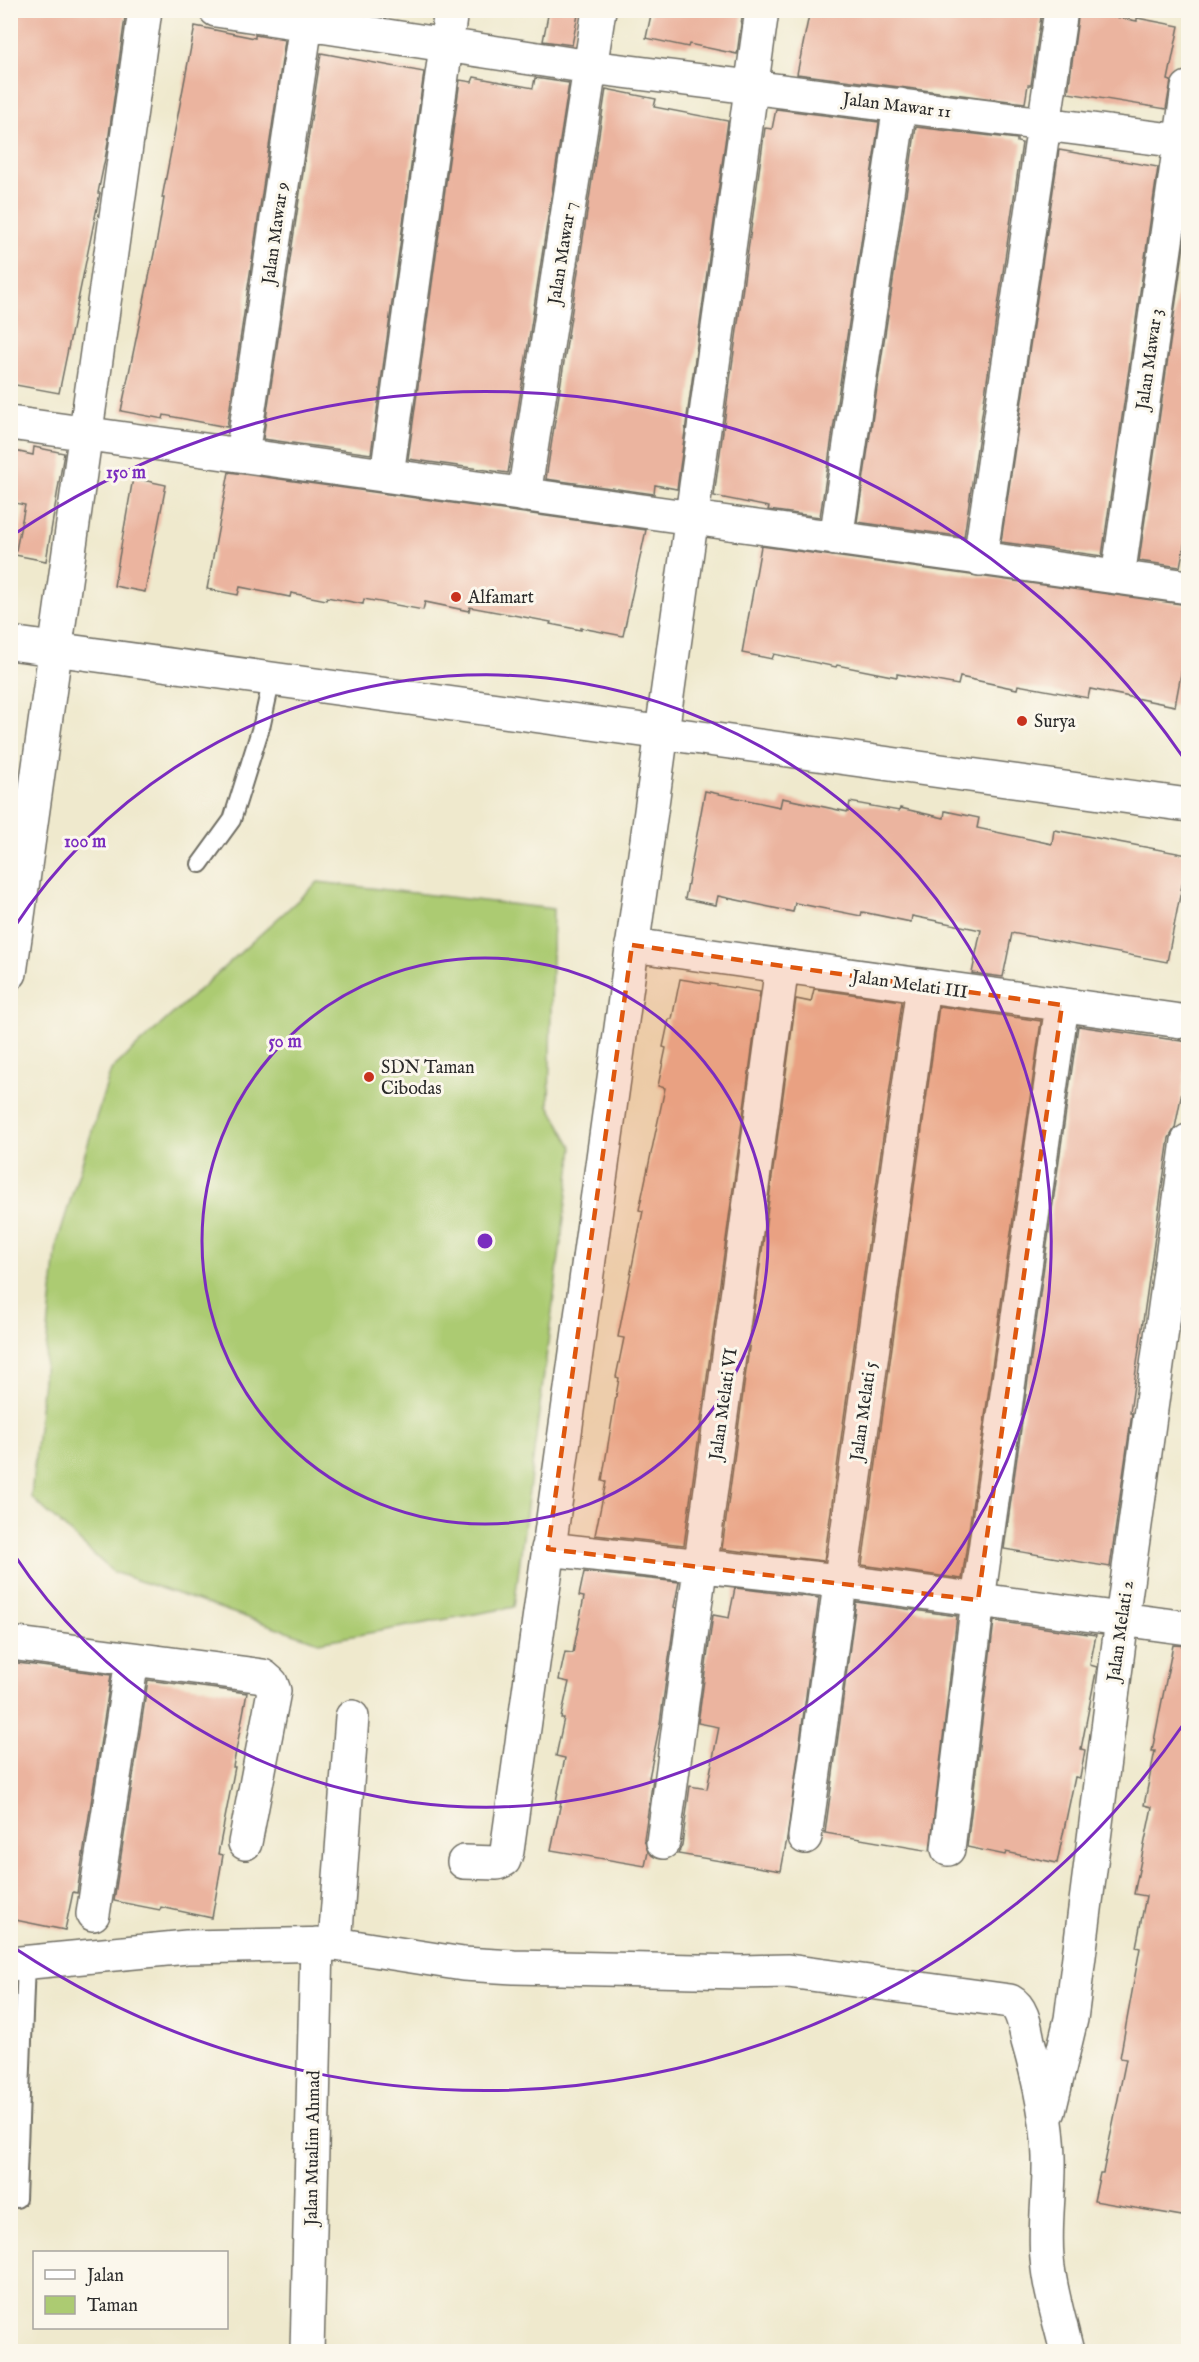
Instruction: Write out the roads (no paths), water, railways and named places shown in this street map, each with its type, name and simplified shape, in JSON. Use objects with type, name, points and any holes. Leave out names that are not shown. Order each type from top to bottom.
[{"type":"street","points":[[10,973],[18,859],[56,649],[145,10]]},
{"type":"street","name":"Jalan Mawar 11","points":[[216,10],[307,17],[445,45],[590,67],[1184,141]]},
{"type":"street","points":[[387,475],[451,10]]},
{"type":"street","name":"Jalan Mawar 7","points":[[524,495],[599,10]]},
{"type":"street","points":[[464,1862],[497,1863],[504,1860],[507,1851],[692,519],[749,87],[762,10]]},
{"type":"street","points":[[980,559],[1061,10]]},
{"type":"street","name":"Jalan Mawar 9","points":[[242,455],[307,17]]},
{"type":"street","name":"Jalan Mawar 3","points":[[1118,578],[1184,141],[1188,88]]},
{"type":"street","points":[[836,539],[900,105]]},
{"type":"street","points":[[10,423],[1188,587]]},
{"type":"street","points":[[10,643],[1188,805]]},
{"type":"street","name":"Jalan Melati III","points":[[632,945],[1188,1022]]},
{"type":"street","name":"Jalan Melati VI","points":[[663,1842],[782,966]]},
{"type":"street","name":"Jalan Melati 5","points":[[805,1837],[923,986]]},
{"type":"street","points":[[948,1849],[978,1600],[1062,1005]]},
{"type":"street","name":"Jalan Melati 2","points":[[1047,2119],[1071,2019],[1122,1619],[1188,1141]]},
{"type":"street","points":[[548,1549],[839,1581],[1188,1628]]},
{"type":"street","points":[[10,1643],[263,1676],[271,1683],[274,1691],[245,1843]]},
{"type":"street","points":[[93,1914],[132,1660]]},
{"type":"street","name":"Jalan Mualim Ahmad","points":[[307,2352],[326,1944],[352,1717]]},
{"type":"street","points":[[18,1963],[187,1947],[326,1944],[463,1964],[514,1967],[788,1971],[1003,1998],[1016,2004],[1020,2011],[1047,2119],[1049,2159],[1047,2260],[1067,2352]]},
{"type":"lane","points":[[200,864],[232,820],[262,724],[272,678]]},
{"type":"lane","points":[[17,2199],[18,1963]]},
{"type":"place","name":"Alfamart","points":[[456,597]]},
{"type":"place","name":"Surya","points":[[1022,721]]},
{"type":"place","name":"SDN Taman Cibodas","points":[[369,1077]]}]
